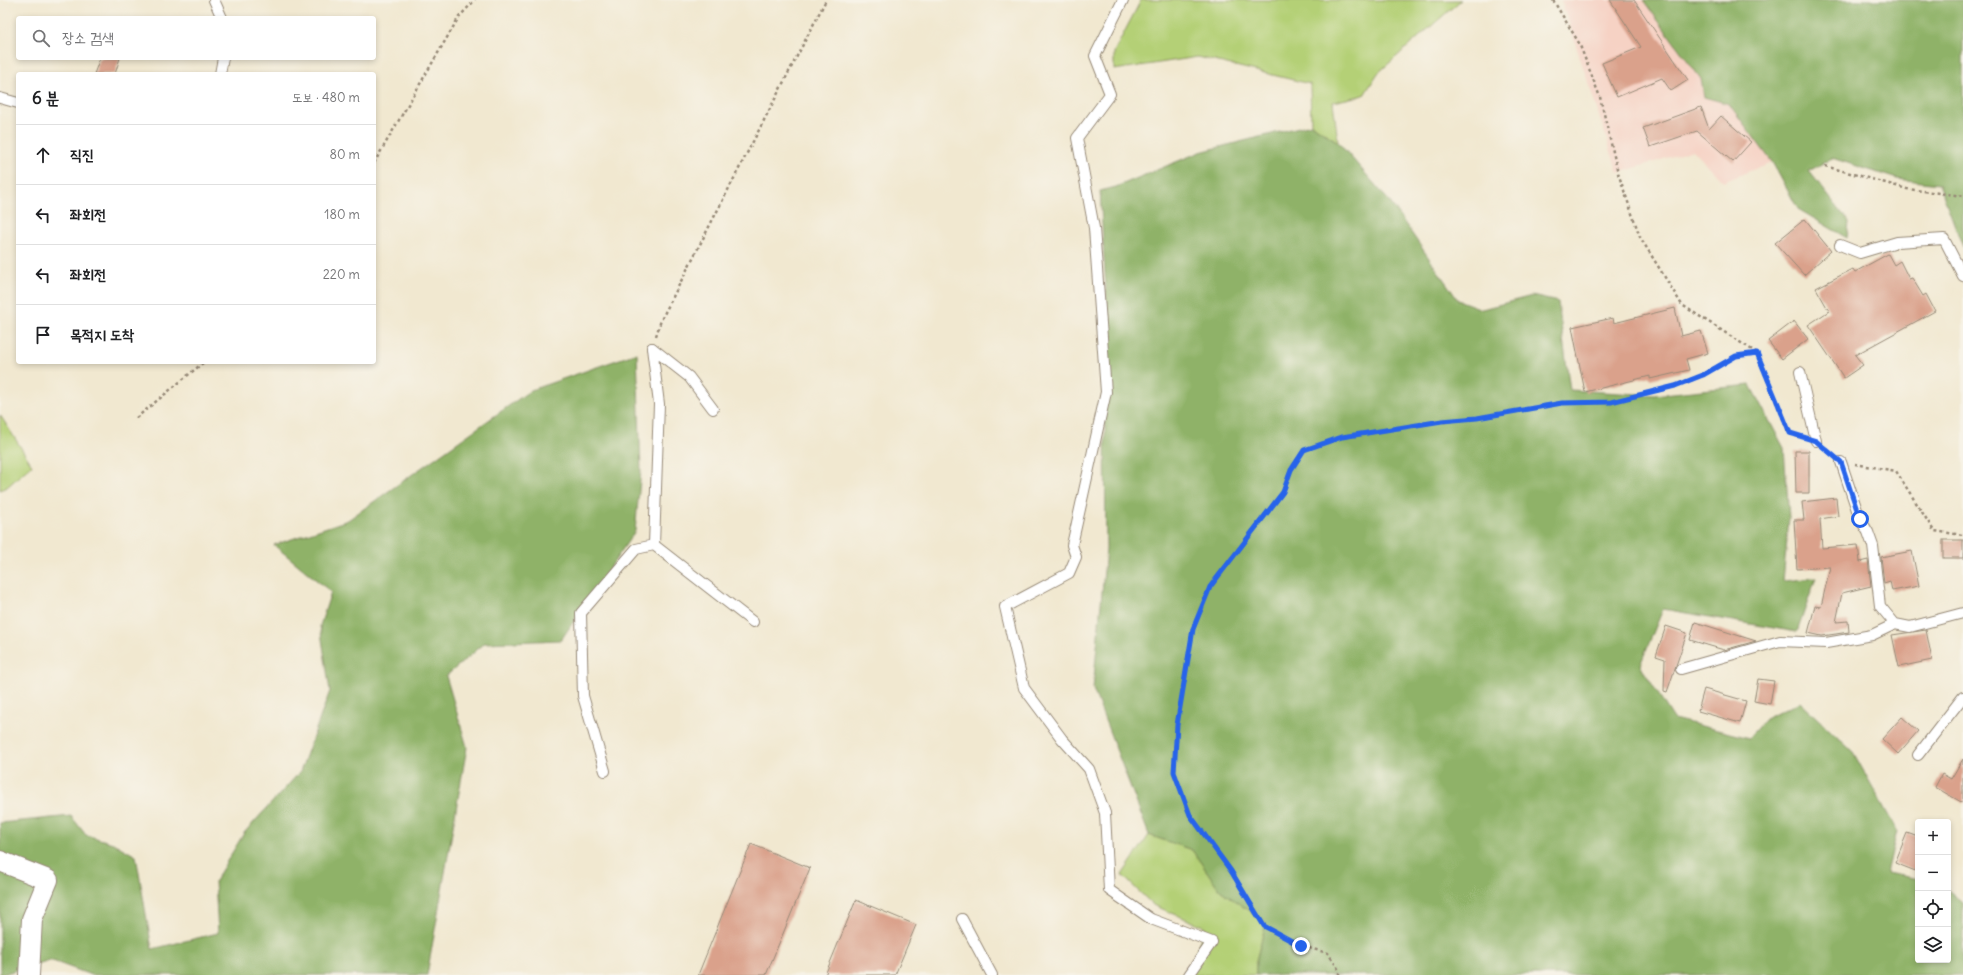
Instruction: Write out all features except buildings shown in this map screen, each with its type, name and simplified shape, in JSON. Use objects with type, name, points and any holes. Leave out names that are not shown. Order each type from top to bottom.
[{"type":"street","points":[[0,861],[48,880],[32,919],[29,975]]},
{"type":"lane","points":[[214,0],[221,16]]},
{"type":"lane","points":[[1123,0],[1095,56],[1110,94],[1076,138],[1094,228],[1106,392],[1072,545],[1076,558],[1069,573],[1005,607],[1024,688],[1062,739],[1089,769],[1106,814],[1109,890],[1151,919],[1212,942],[1189,975]]},
{"type":"lane","points":[[220,72],[223,60]]},
{"type":"lane","points":[[0,98],[16,102]]},
{"type":"lane","points":[[1840,244],[1860,253],[1898,242],[1944,240],[1963,276]]},
{"type":"lane","points":[[652,348],[689,377],[713,409]]},
{"type":"lane","points":[[652,348],[658,404],[654,545]]},
{"type":"lane","points":[[1800,372],[1816,441]]},
{"type":"lane","points":[[1841,462],[1860,519],[1868,532],[1873,546],[1880,606],[1894,624]]},
{"type":"lane","points":[[654,545],[753,622]]},
{"type":"lane","points":[[605,771],[583,696],[582,613],[636,549],[654,545]]},
{"type":"lane","points":[[1681,669],[1780,641],[1826,643],[1872,635],[1894,624],[1910,627],[1963,613]]},
{"type":"lane","points":[[1918,755],[1963,697]]},
{"type":"lane","points":[[962,919],[992,975]]},
{"type":"path","points":[[376,160],[459,17],[475,0]]},
{"type":"path","points":[[652,348],[661,320],[826,0]]},
{"type":"path","points":[[1554,0],[1579,43],[1600,96],[1618,173],[1640,238],[1682,305],[1757,353],[1790,433],[1816,441]]},
{"type":"path","points":[[1825,166],[1907,189],[1963,196]]},
{"type":"path","points":[[1339,975],[1339,970],[1328,954],[1301,946],[1264,926],[1231,871],[1190,815],[1174,772],[1177,725],[1193,629],[1210,587],[1283,492],[1291,470],[1304,450],[1342,437],[1442,421],[1477,418],[1562,403],[1611,402],[1675,386],[1703,375],[1736,356],[1757,353]]},
{"type":"path","points":[[136,418],[202,364]]},
{"type":"path","points":[[1841,462],[1896,471],[1934,531],[1963,535]]},
{"type":"shaded area","points":[[1561,0],[1643,0],[1701,79],[1704,97],[1729,104],[1772,162],[1723,182],[1693,150],[1618,173]]},
{"type":"green space","points":[[1141,0],[1461,0],[1378,73],[1364,95],[1333,102],[1338,142],[1311,124],[1310,84],[1198,57],[1114,70],[1114,52]]},
{"type":"green space","points":[[1643,0],[1963,0],[1963,247],[1939,184],[1897,179],[1832,158],[1809,171],[1849,222],[1847,238],[1798,209],[1772,162],[1729,104],[1704,97],[1701,79]]},
{"type":"green space","points":[[1311,124],[1338,142],[1390,202],[1458,300],[1482,309],[1532,296],[1558,302],[1570,390],[1654,395],[1750,385],[1784,448],[1789,518],[1783,581],[1816,578],[1797,632],[1663,609],[1640,665],[1674,719],[1749,738],[1767,718],[1800,702],[1853,752],[1897,831],[1887,873],[1915,878],[1915,963],[1951,963],[1951,893],[1963,903],[1963,975],[1256,975],[1256,961],[1266,923],[1220,890],[1192,850],[1149,835],[1093,689],[1106,549],[1105,423],[1108,323],[1100,191],[1116,187],[1200,152]]},
{"type":"green space","points":[[637,353],[641,471],[635,531],[561,640],[485,643],[446,676],[467,747],[427,975],[91,975],[50,960],[0,975],[0,823],[71,816],[86,835],[113,843],[136,856],[152,949],[218,933],[215,881],[244,833],[300,772],[330,691],[320,626],[331,592],[274,545],[348,520],[531,390]]},
{"type":"green space","points":[[0,415],[32,465],[7,487],[0,490]]},
{"type":"green space","points":[[1149,835],[1192,850],[1220,890],[1266,923],[1256,961],[1256,975],[1188,975],[1205,927],[1153,905],[1122,875]]},
{"type":"route","points":[[1301,946],[1264,926],[1231,871],[1190,815],[1174,772],[1177,725],[1193,629],[1210,587],[1250,532],[1266,515],[1283,492],[1291,470],[1304,450],[1342,437],[1442,421],[1477,418],[1562,403],[1585,401],[1611,402],[1675,386],[1703,375],[1736,356],[1757,353],[1790,433],[1816,441],[1841,462],[1860,519]]}]
